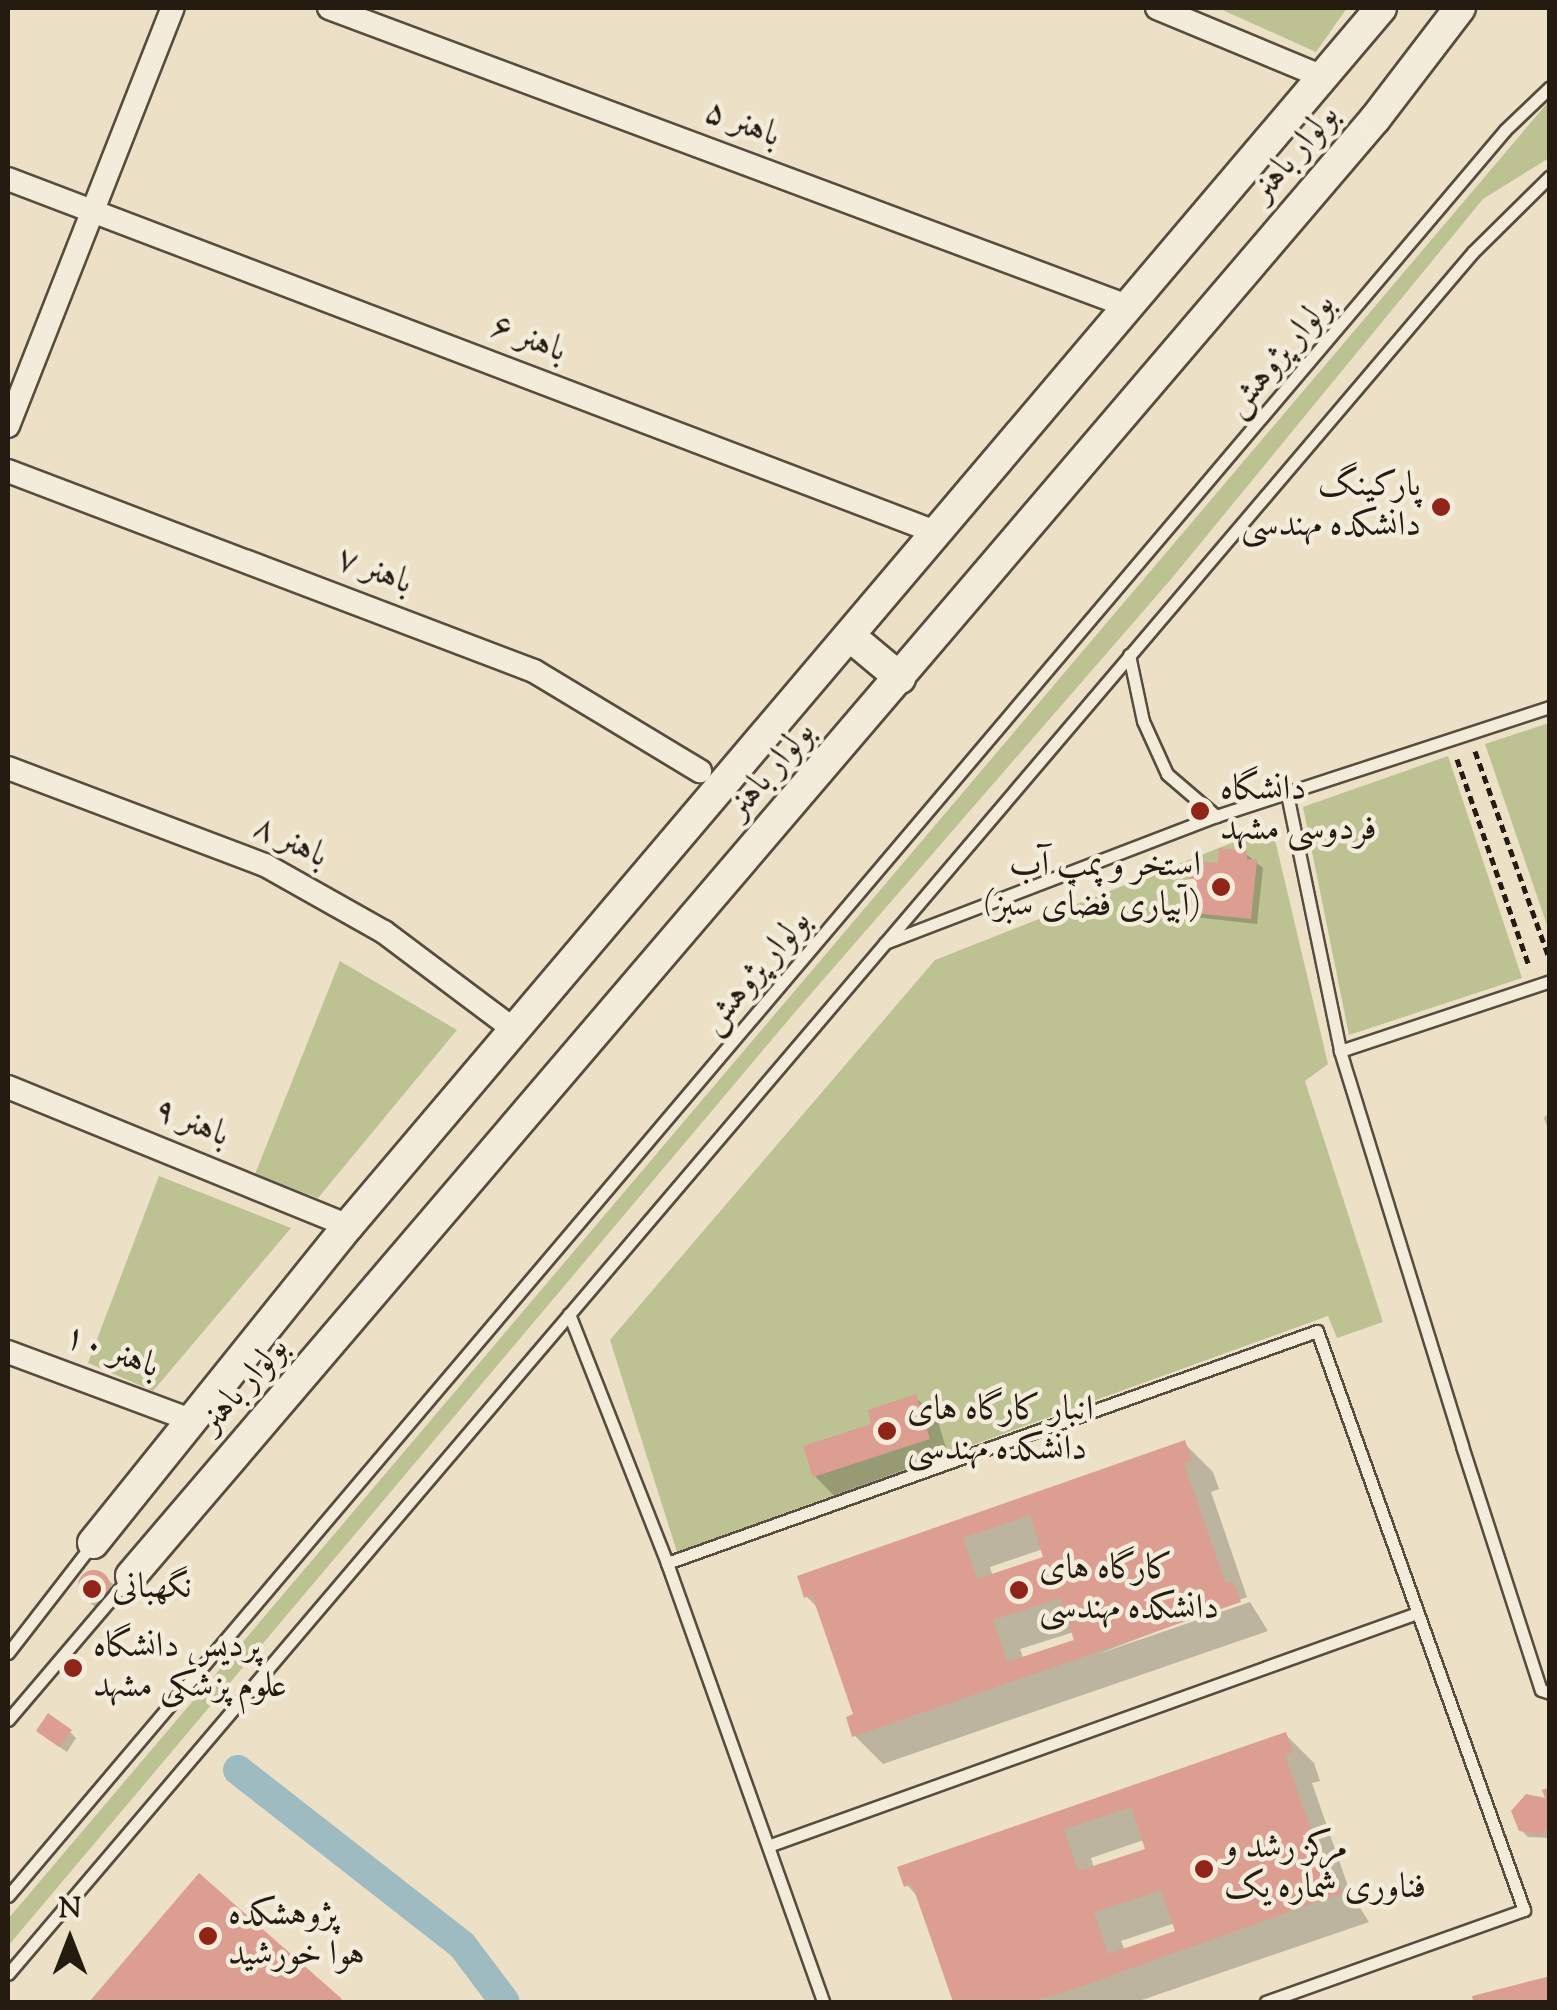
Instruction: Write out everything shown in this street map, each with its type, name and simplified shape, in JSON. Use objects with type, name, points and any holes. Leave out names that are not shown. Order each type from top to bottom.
[{"type":"street","points":[[8,426],[173,8]]},
{"type":"street","name":"باهنر ۵","points":[[329,8],[1130,307]]},
{"type":"street","points":[[1157,8],[1325,78]]},
{"type":"street","name":"بولوار باهنر","points":[[100,1531],[348,1226],[1381,8]]},
{"type":"street","name":"بولوار باهنر","points":[[141,1564],[1375,119],[1460,8]]},
{"type":"street","name":"باهنر ۶","points":[[8,179],[938,533]]},
{"type":"street","name":"باهنر ۷","points":[[8,471],[534,670],[700,771]]},
{"type":"street","points":[[850,637],[900,678]]},
{"type":"street","name":"باهنر ۸","points":[[8,768],[265,866],[384,932],[516,1031]]},
{"type":"street","name":"باهنر ۹","points":[[8,1086],[348,1226]]},
{"type":"street","name":"باهنر ۱۰","points":[[8,1352],[190,1420]]},
{"type":"street","points":[[100,1531],[141,1564]]},
{"type":"lane","name":"بولوار پژوهش","points":[[8,1896],[1505,130],[1550,87]]},
{"type":"lane","points":[[8,1974],[1473,252],[1550,176]]},
{"type":"lane","points":[[1129,655],[1143,721],[1167,774],[1216,816]]},
{"type":"lane","points":[[884,944],[1216,816],[1550,707]]},
{"type":"lane","points":[[1287,794],[1340,1051],[1468,1464],[1542,1690],[1550,1693]]},
{"type":"lane","points":[[1340,1051],[1550,981]]},
{"type":"lane","points":[[569,1314],[667,1563],[824,2002]]},
{"type":"lane","points":[[667,1563],[1316,1331],[1524,1910],[1266,2002]]},
{"type":"lane","points":[[8,1653],[100,1531]]},
{"type":"lane","points":[[8,1720],[141,1564]]},
{"type":"lane","points":[[768,1846],[1417,1613]]},
{"type":"path","points":[[1469,733],[1550,960]]},
{"type":"path","points":[[1450,738],[1536,986]]},
{"type":"green space","points":[[1218,8],[1347,8],[1316,52]]},
{"type":"green space","points":[[1549,101],[1549,158],[1483,199],[1172,578],[796,1011],[8,1946],[8,1919]]},
{"type":"green space","points":[[1550,723],[1549,931],[1485,744]]},
{"type":"green space","points":[[1448,756],[1522,978],[1349,1035],[1303,807]]},
{"type":"green space","points":[[1272,827],[1328,1064],[1305,1081],[1383,1322],[1337,1338],[1328,1316],[677,1552],[610,1340],[935,960]]},
{"type":"green space","points":[[340,961],[457,1030],[318,1198],[255,1174]]},
{"type":"green space","points":[[159,1176],[291,1228],[153,1391],[88,1363]]},
{"type":"building","name":"استخر و پمپ آب (آبیاری فضای سبز)","points":[[1219,848],[1247,851],[1247,859],[1257,860],[1251,919],[1185,912],[1192,860],[1218,863]]},
{"type":"building","name":"انبار کارگاه های دانشکده مهندسی","points":[[916,1394],[930,1439],[813,1477],[803,1446],[871,1424],[868,1410]]},
{"type":"building","name":"کارگاه های دانشکده مهندسی","points":[[1185,1440],[1192,1461],[1184,1463],[1210,1539],[1226,1584],[1233,1581],[1241,1602],[852,1737],[846,1717],[853,1714],[812,1595],[804,1598],[797,1576]],"holes":[[[1030,1515],[1043,1557],[977,1579],[963,1538]],[[1060,1598],[1074,1640],[1007,1662],[993,1620]]]},
{"type":"building","name":"نگهبانی","points":[[94,1570],[105,1575],[110,1586],[105,1597],[94,1602],[83,1597],[78,1586],[83,1575]]},
{"type":"building","points":[[48,1713],[72,1730],[59,1747],[36,1731]]},
{"type":"building","name":"مرکز رشد و فناوری شماره یک","points":[[1286,1732],[1293,1752],[1285,1755],[1311,1830],[1327,1875],[1334,1873],[1342,1893],[1062,1993],[1027,2002],[953,2002],[912,1884],[904,1887],[897,1867]],"holes":[[[1131,1807],[1145,1849],[1078,1871],[1064,1829]],[[1161,1890],[1175,1931],[1108,1954],[1094,1912]]]},
{"type":"building","points":[[1550,1787],[1550,1825],[1540,1835],[1519,1831],[1511,1811],[1526,1794],[1545,1798],[1542,1790]]},
{"type":"building","name":"پژوهشکده هوا خورشید","points":[[199,1873],[342,1999],[89,2002]]},
{"type":"building","points":[[1550,1976],[1550,2002],[1473,2002],[1472,1996]]},
{"type":"waterway","points":[[238,1770],[462,1945],[505,2002]]},
{"type":"place","name":"پارکینگ دانشکده مهندسی","points":[[1441,507]]},
{"type":"place","name":"دانشگاه فردوسی مشهد","points":[[1200,811]]},
{"type":"place","name":"استخر و پمپ آب (آبیاری فضای سبز)","points":[[1221,887]]},
{"type":"place","name":"انبار کارگاه های دانشکده مهندسی","points":[[887,1431]]},
{"type":"place","name":"نگهبانی","points":[[92,1589]]},
{"type":"place","name":"کارگاه های دانشکده مهندسی","points":[[1019,1590]]},
{"type":"place","name":"پردیس دانشگاه علوم پزشکی مشهد","points":[[73,1668]]},
{"type":"place","name":"مرکز رشد و فناوری شماره یک","points":[[1204,1869]]},
{"type":"place","name":"پژوهشکده هوا خورشید","points":[[208,1936]]}]
